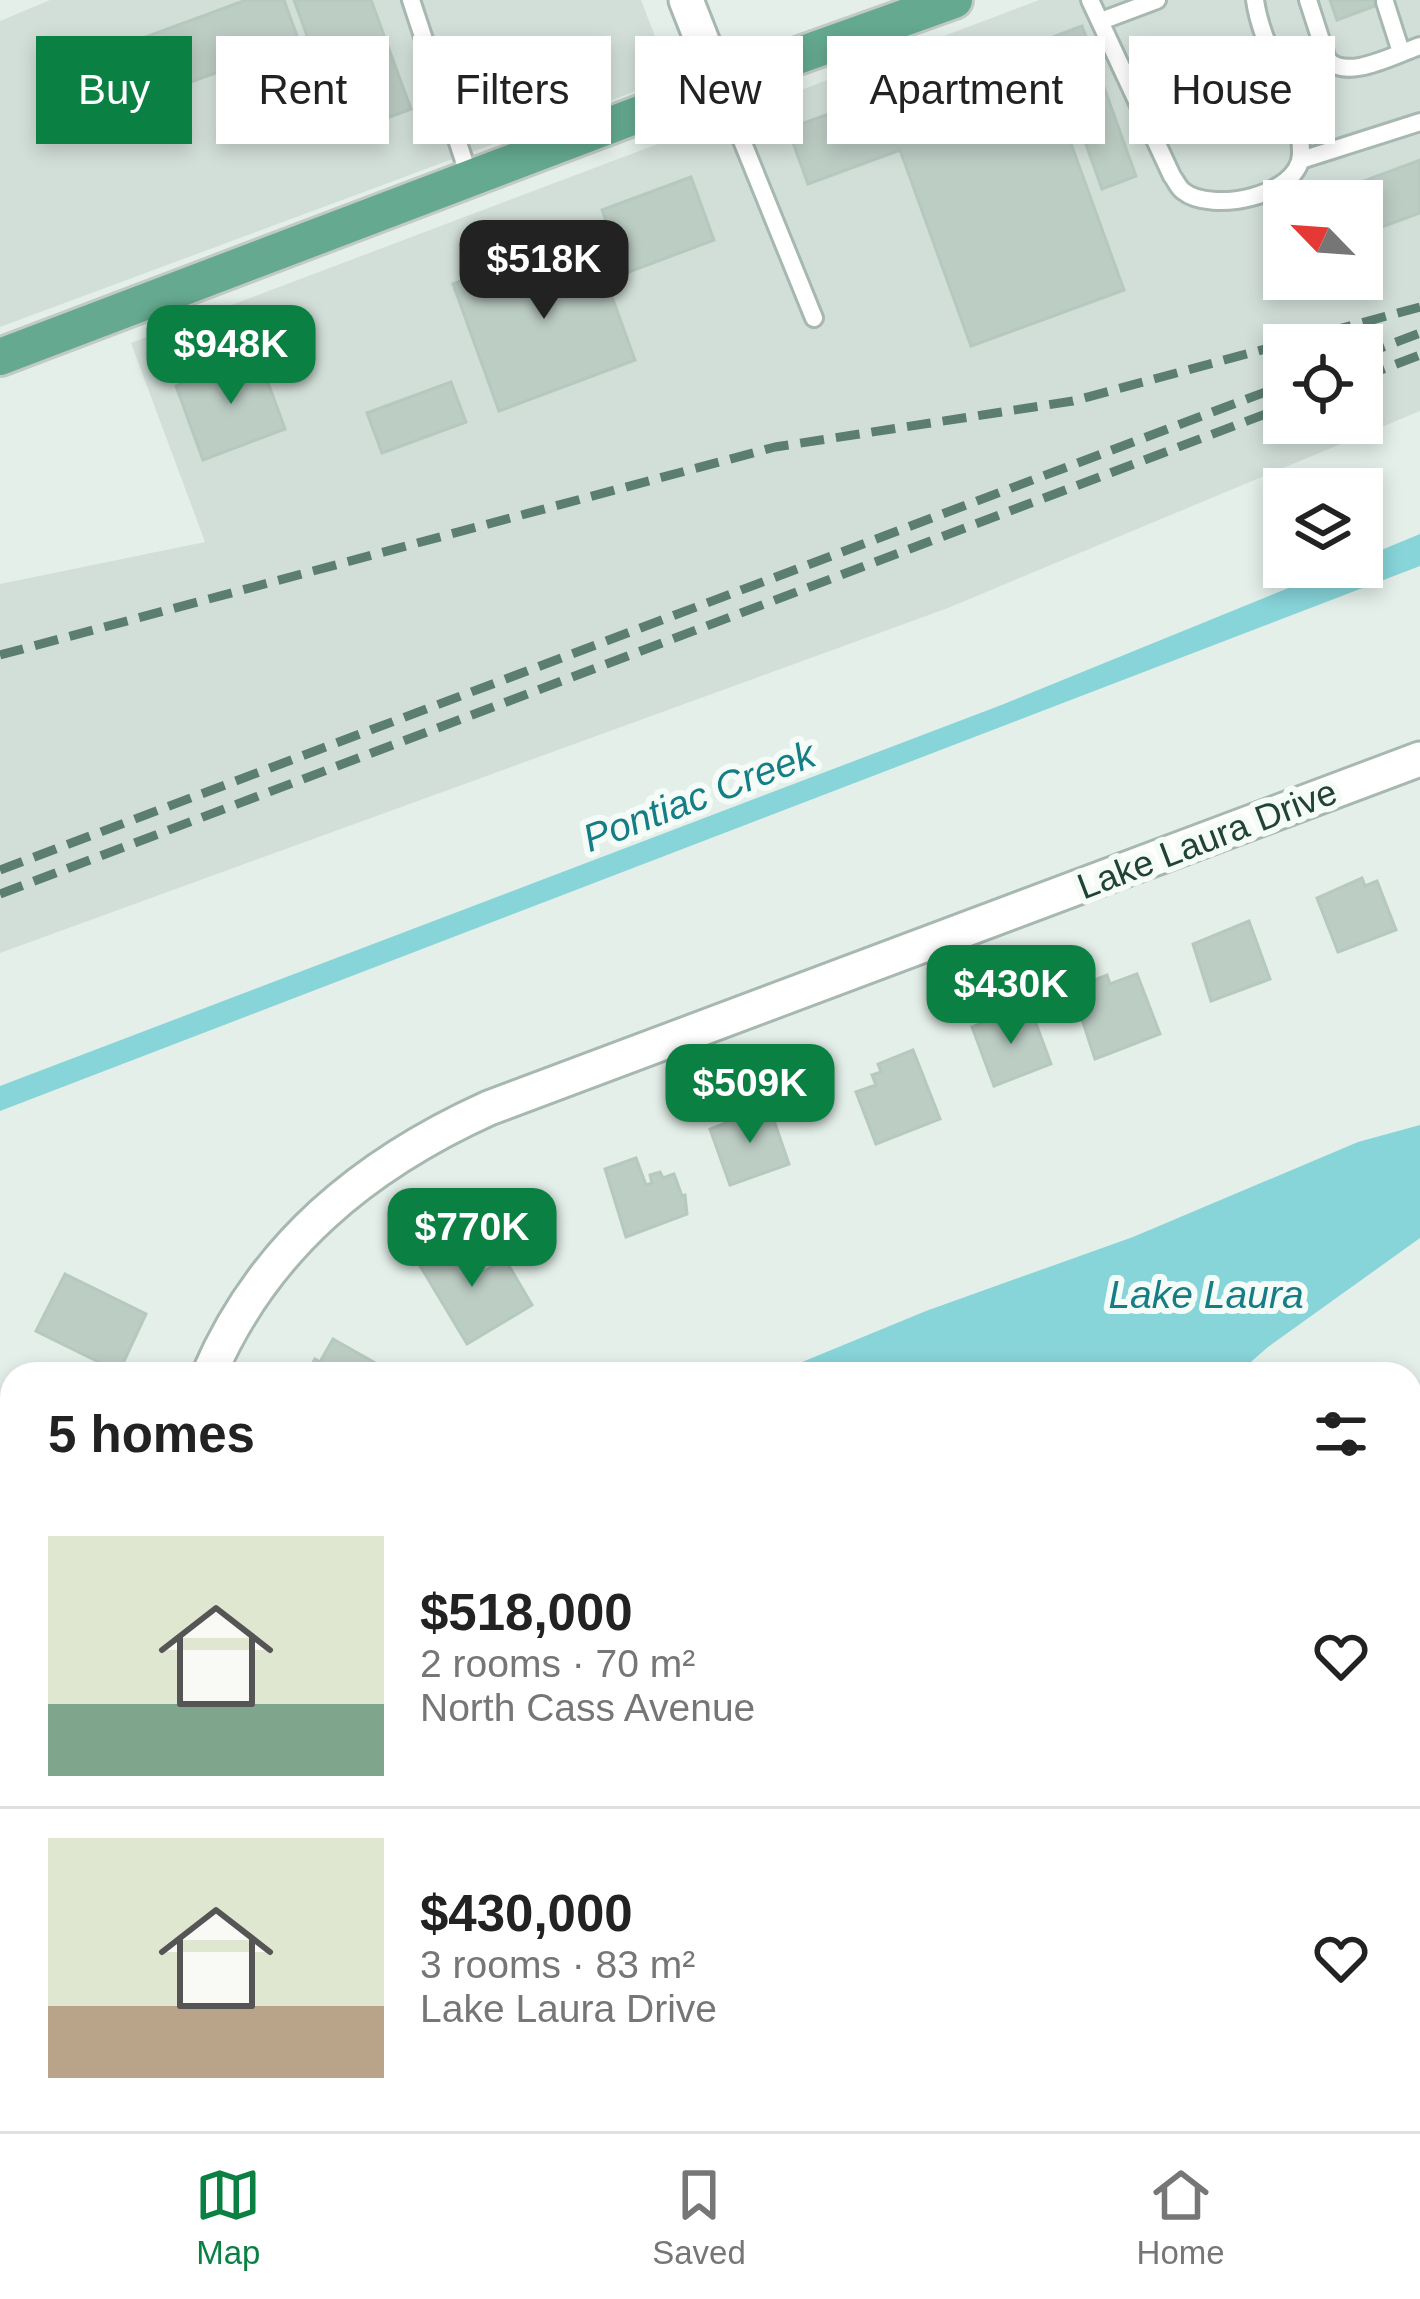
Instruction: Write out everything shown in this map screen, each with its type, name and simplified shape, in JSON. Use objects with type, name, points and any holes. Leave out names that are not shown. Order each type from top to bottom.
[{"type":"main road","points":[[803,54],[954,0]]},
{"type":"main road","points":[[0,357],[635,116]]},
{"type":"street","points":[[686,0],[700,36]]},
{"type":"street","name":"Lake Laura Drive","points":[[215,1362],[251,1296],[294,1240],[354,1185],[429,1136],[489,1108],[1420,759]]},
{"type":"lane","points":[[411,0],[470,179]]},
{"type":"lane","points":[[1090,0],[1172,176],[1184,191],[1206,201],[1257,197],[1292,177],[1301,160],[1299,134],[1255,0]]},
{"type":"lane","points":[[1101,21],[1157,0]]},
{"type":"lane","points":[[1308,0],[1333,67],[1347,70],[1420,46]]},
{"type":"lane","points":[[1385,2],[1401,52]]},
{"type":"lane","points":[[1301,160],[1420,122]]},
{"type":"lane","points":[[743,144],[814,318]]},
{"type":"shaded area","points":[[50,0],[641,0],[655,36],[635,36],[635,91],[611,100],[611,36],[413,36],[413,144],[493,144],[0,327],[0,21]]},
{"type":"shaded area","points":[[1039,0],[1420,0],[1420,411],[1383,426],[1383,324],[1263,324],[1263,444],[1341,444],[1283,468],[1263,468],[1263,477],[948,608],[0,953],[0,584],[205,542],[131,343],[658,144],[803,144],[803,89],[827,80],[827,144],[1105,144],[1105,36],[944,36]]},
{"type":"water","points":[[1420,534],[1420,566],[1383,580],[1383,549]]},
{"type":"water","points":[[1288,588],[1363,588],[0,1111],[0,1086],[1004,704]]},
{"type":"water","name":"Lake Laura","points":[[1420,1125],[1420,1238],[1251,1362],[802,1362],[926,1311],[1133,1237],[1358,1142]]},
{"type":"building","points":[[246,0],[284,0],[297,36],[216,36],[216,73],[192,81],[192,36],[149,36]]},
{"type":"building","points":[[294,0],[371,0],[384,36],[307,36]]},
{"type":"building","points":[[1330,0],[1391,0],[1337,20]]},
{"type":"building","points":[[1082,26],[1086,36],[1056,36]]},
{"type":"building","points":[[389,49],[411,109],[389,117]]},
{"type":"building","points":[[1105,90],[1136,176],[1102,189],[1086,144],[1105,144]]},
{"type":"building","points":[[827,115],[827,144],[1071,144],[1124,290],[971,346],[900,150],[808,184],[793,144],[803,144],[803,123]]},
{"type":"building","points":[[1420,160],[1420,213],[1383,227],[1383,180],[1366,180]]},
{"type":"building","points":[[691,177],[714,240],[626,273],[602,210]]},
{"type":"building","points":[[589,234],[635,360],[499,411],[453,284]]},
{"type":"building","points":[[258,355],[285,429],[203,460],[176,386]]},
{"type":"building","points":[[451,382],[466,422],[382,453],[367,413]]},
{"type":"building","points":[[1362,878],[1365,886],[1377,881],[1396,930],[1338,952],[1317,898]]},
{"type":"building","points":[[1249,921],[1270,979],[1211,1001],[1193,944]]},
{"type":"building","points":[[1137,974],[1160,1034],[1095,1059],[1072,989],[1107,975],[1110,984]]},
{"type":"building","points":[[1031,1010],[1051,1064],[994,1086],[972,1027]]},
{"type":"building","points":[[913,1050],[940,1119],[876,1144],[856,1092],[876,1085],[872,1075],[881,1072],[878,1064]]},
{"type":"building","points":[[769,1106],[789,1164],[730,1185],[710,1129]]},
{"type":"building","points":[[636,1158],[646,1185],[652,1183],[650,1175],[674,1174],[685,1195],[687,1214],[626,1237],[605,1169]]},
{"type":"building","points":[[445,1235],[471,1279],[505,1259],[532,1305],[467,1344],[413,1254]]},
{"type":"building","points":[[65,1274],[146,1314],[124,1362],[99,1362],[36,1331]]},
{"type":"building","points":[[333,1339],[374,1362],[320,1362]]},
{"type":"railway","points":[[0,655],[775,447],[1073,401],[1420,307]]},
{"type":"railway","points":[[1383,347],[1420,333]]},
{"type":"railway","points":[[1383,369],[1420,355]]},
{"type":"railway","points":[[0,870],[1263,393]]},
{"type":"railway","points":[[0,894],[1263,415]]},
{"type":"water label","name":"Pontiac Creek","points":[[699,796]]}]
